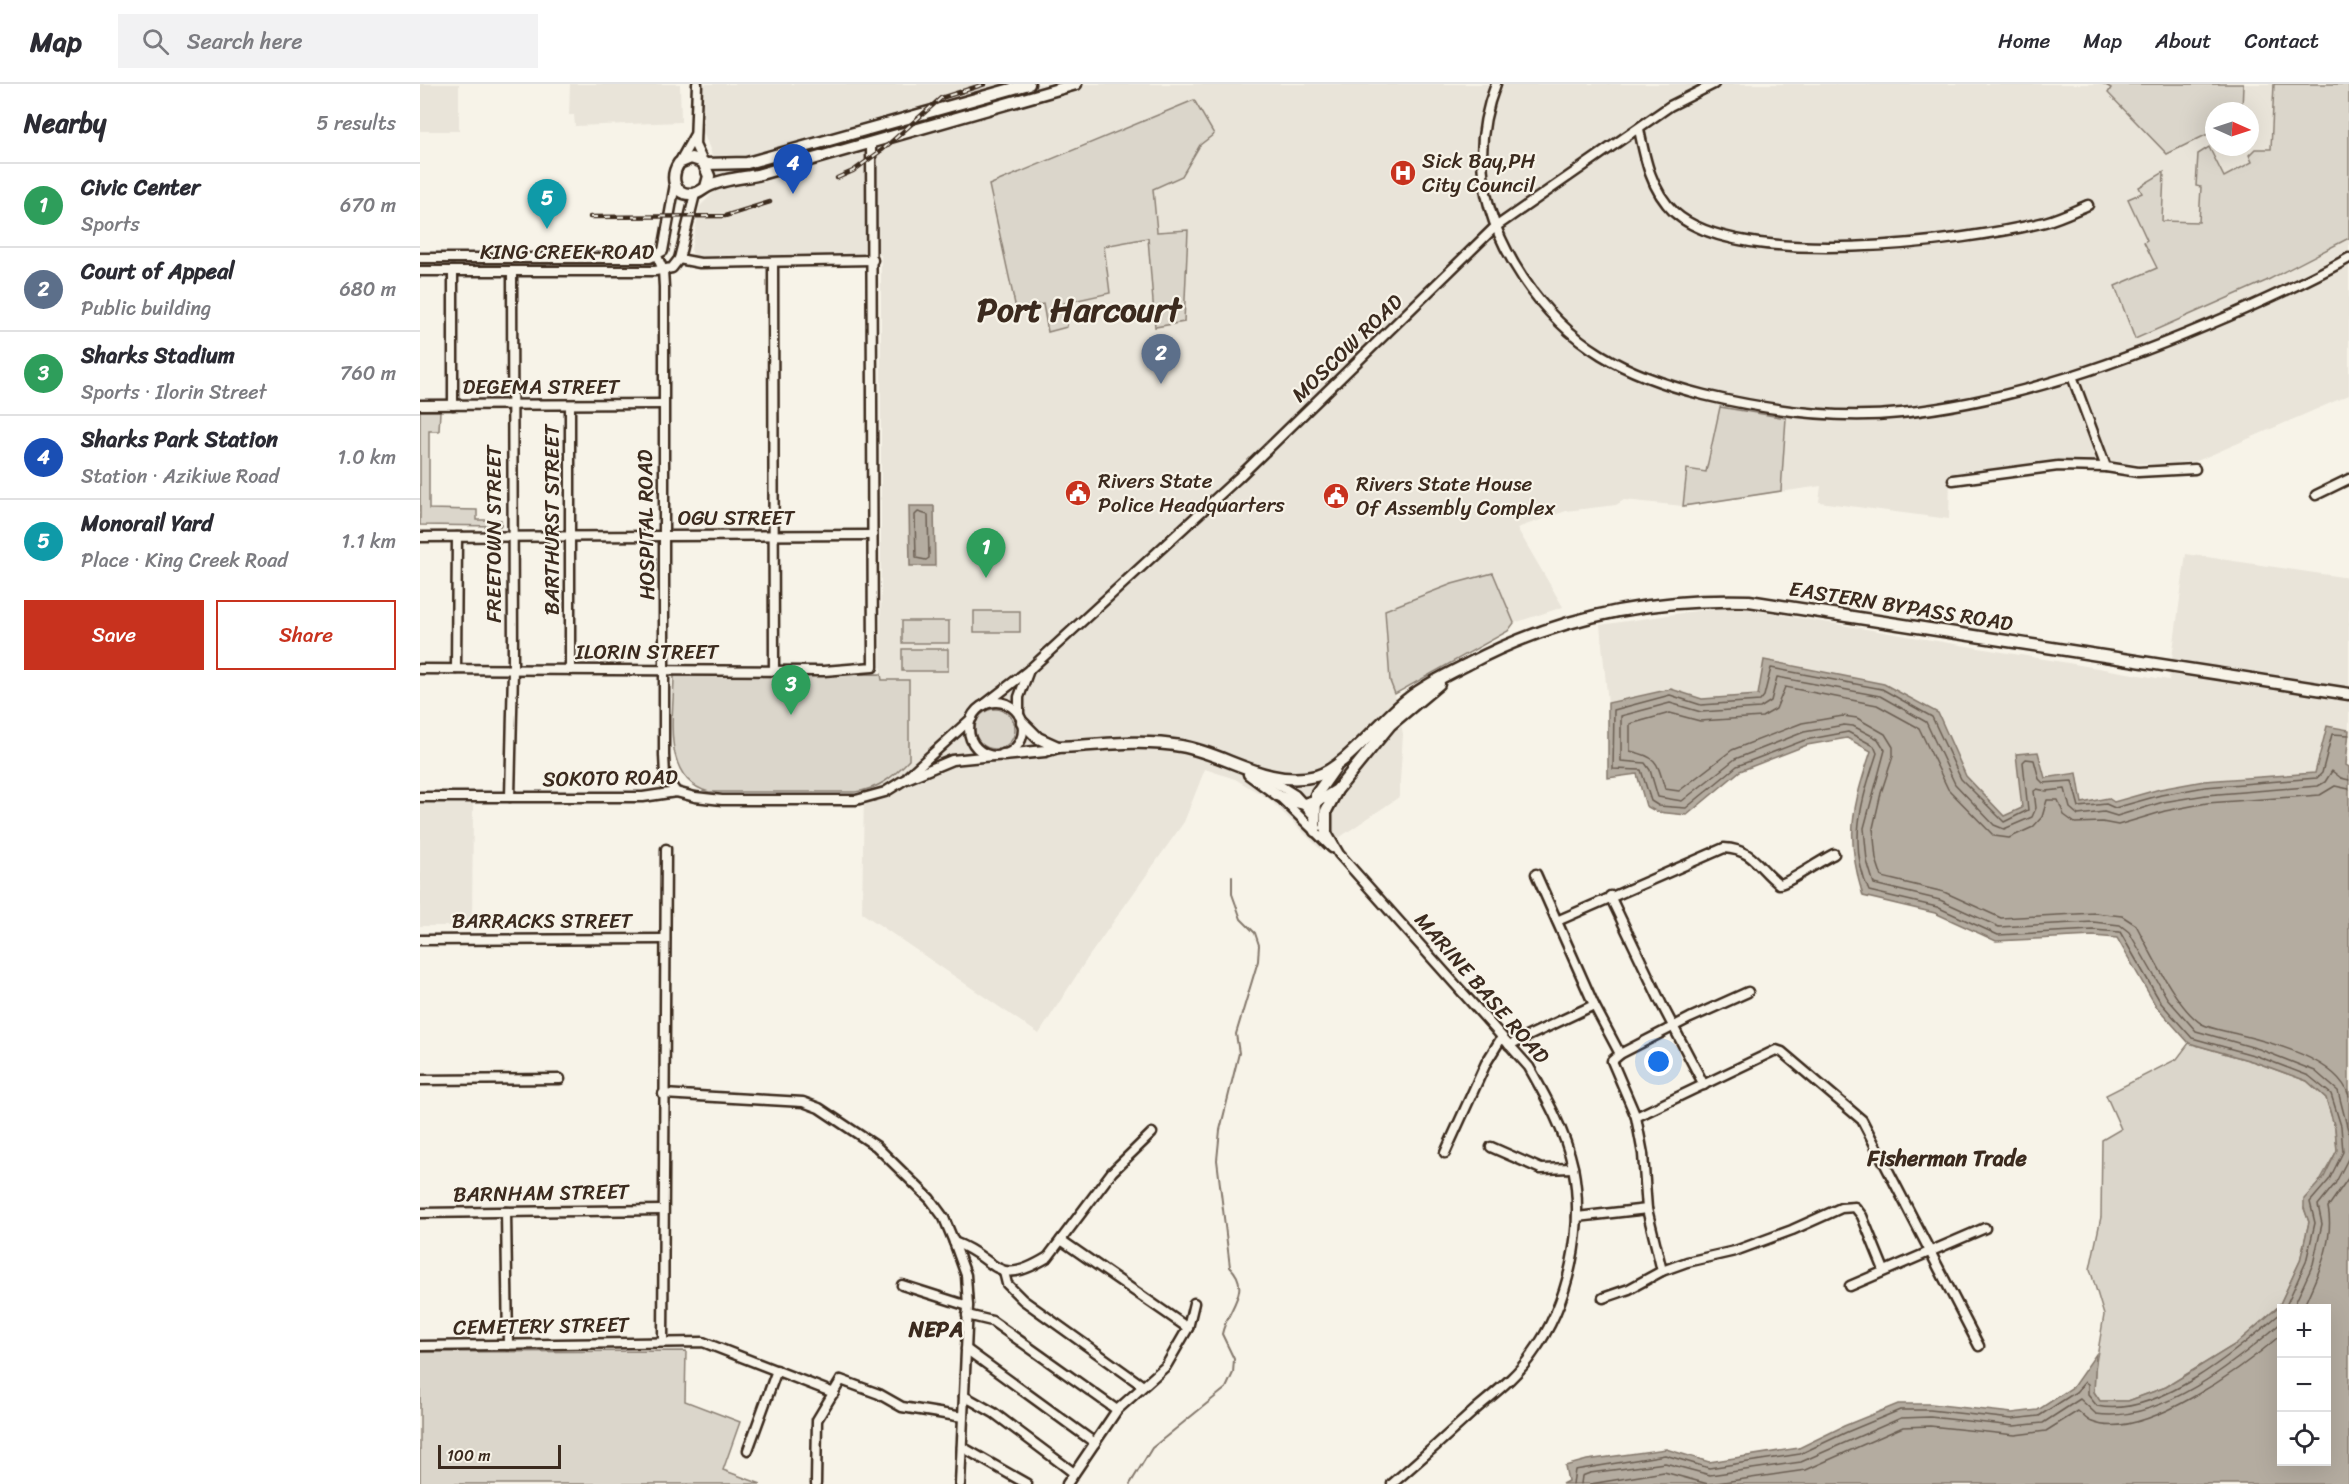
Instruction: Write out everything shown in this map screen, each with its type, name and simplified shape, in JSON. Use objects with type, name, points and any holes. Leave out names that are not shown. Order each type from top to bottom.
[{"type":"main road","points":[[1029,84],[747,163],[704,163],[691,158],[679,163],[673,177],[681,191],[695,194],[706,187],[871,143],[1076,84]]},
{"type":"main road","points":[[704,163],[709,176],[706,187]]},
{"type":"main road","name":"EASTERN BYPASS ROAD","points":[[1264,776],[1295,780],[1319,775],[1337,765],[1392,710],[1423,687],[1533,633],[1604,611],[1673,602],[1749,601],[2349,694]]},
{"type":"main road","name":"EASTERN BYPASS ROAD","points":[[1309,803],[1337,790],[1390,725],[1456,670]]},
{"type":"main road","points":[[1021,719],[1038,738],[1058,747]]},
{"type":"main road","points":[[998,755],[1045,752],[1058,747],[1151,743],[1200,750],[1264,776]]},
{"type":"main road","points":[[1237,765],[1279,796],[1309,803]]},
{"type":"main road","points":[[1309,803],[1337,765]]},
{"type":"main road","points":[[1321,831],[1326,811],[1337,790]]},
{"type":"main road","points":[[1309,803],[1321,831]]},
{"type":"street","points":[[697,84],[695,145],[704,163]]},
{"type":"street","points":[[1496,84],[1486,119],[1482,156],[1486,197],[1494,228],[1529,288],[1573,338],[1599,356],[1635,374],[1681,389],[1780,410],[1843,415],[1900,413],[2003,395],[2072,376],[2137,354],[2314,278],[2349,258]]},
{"type":"street","name":"MOSCOW ROAD","points":[[984,705],[1029,670],[1314,406],[1494,228],[1670,106],[1714,84]]},
{"type":"street","points":[[1639,129],[1653,182],[1675,213],[1706,232],[1734,238],[1802,245],[1902,244],[2018,228],[2049,221],[2088,205]]},
{"type":"street","points":[[679,163],[695,132]]},
{"type":"street","points":[[871,143],[872,536]]},
{"type":"street","name":"KING CREEK ROAD","points":[[420,258],[651,258],[663,251],[675,184]]},
{"type":"street","name":"KING CREEK ROAD","points":[[420,271],[663,270],[672,268],[679,259],[695,194]]},
{"type":"street","name":"HOSPITAL ROAD","points":[[657,256],[663,270],[665,776],[676,792]]},
{"type":"street","points":[[679,259],[700,263],[873,260]]},
{"type":"street","points":[[773,263],[774,670]]},
{"type":"street","points":[[453,271],[453,405]]},
{"type":"street","name":"FREETOWN STREET","points":[[510,797],[513,670],[512,271]]},
{"type":"street","points":[[2072,376],[2106,466]]},
{"type":"street","name":"DEGEMA STREET","points":[[420,405],[663,404]]},
{"type":"street","name":"BARTHURST STREET","points":[[570,406],[570,670]]},
{"type":"street","points":[[1953,480],[2058,466],[2106,466],[2138,472],[2195,469]]},
{"type":"street","points":[[2316,495],[2349,479]]},
{"type":"street","name":"OGU STREET","points":[[420,537],[872,536]]},
{"type":"street","name":"ILORIN STREET","points":[[420,669],[859,670],[873,667],[872,536]]},
{"type":"street","points":[[456,669],[457,537]]},
{"type":"street","name":"MOSCOW ROAD","points":[[1021,719],[1019,697],[1029,670]]},
{"type":"street","points":[[1004,703],[1021,719],[1023,733],[1019,743],[998,755],[978,749],[970,734],[972,718],[984,705],[1004,703]]},
{"type":"street","name":"SOKOTO ROAD","points":[[904,780],[972,718]]},
{"type":"street","name":"SOKOTO ROAD","points":[[420,797],[643,797],[676,792],[722,800],[856,800],[885,792],[904,780],[952,760],[998,755]]},
{"type":"street","points":[[1264,776],[1309,803]]},
{"type":"street","name":"MARINE BASE ROAD","points":[[1279,796],[1321,831],[1529,1068],[1550,1103],[1573,1168],[1577,1217],[1568,1273],[1559,1301],[1532,1355],[1501,1388],[1392,1484]]},
{"type":"street","points":[[1557,921],[1724,848],[1737,849],[1750,854],[1779,884],[1783,884],[1818,861],[1834,854]]},
{"type":"street","points":[[663,1341],[666,849]]},
{"type":"street","points":[[1536,874],[1594,1005],[1620,1054]]},
{"type":"street","points":[[1610,896],[1704,1085]]},
{"type":"street","name":"BARRACKS STREET","points":[[420,940],[665,939]]},
{"type":"street","points":[[1662,1271],[1647,1209],[1643,1154],[1636,1117],[1612,1061],[1620,1054],[1748,992]]},
{"type":"street","points":[[1509,1045],[1594,1005]]},
{"type":"street","points":[[1445,1153],[1486,1063],[1502,1037]]},
{"type":"street","points":[[1636,1117],[1776,1050],[1782,1052],[1862,1120],[1979,1346]]},
{"type":"street","points":[[420,1080],[560,1079]]},
{"type":"street","points":[[663,1094],[803,1102],[819,1108],[876,1146],[930,1199],[944,1218],[966,1275],[968,1310],[960,1484]]},
{"type":"street","points":[[954,1242],[969,1247],[1004,1272],[1014,1273],[1036,1264],[1048,1257],[1112,1172],[1152,1133]]},
{"type":"street","points":[[1491,1147],[1541,1169],[1573,1168]]},
{"type":"street","points":[[1603,1298],[1629,1289],[1662,1271],[1687,1262],[1735,1251],[1848,1207],[1855,1207],[1862,1216],[1884,1270]]},
{"type":"street","points":[[1577,1217],[1647,1209]]},
{"type":"street","name":"BARNHAM STREET","points":[[420,1213],[663,1210]]},
{"type":"street","points":[[506,1212],[508,1345]]},
{"type":"street","points":[[1850,1287],[1884,1270],[1930,1253],[1985,1228]]},
{"type":"street","points":[[1061,1240],[1188,1328]]},
{"type":"street","points":[[1004,1272],[1007,1284],[1023,1300],[1143,1386]]},
{"type":"street","points":[[902,1285],[992,1321],[1117,1410]]},
{"type":"street","points":[[1067,1484],[1117,1410],[1166,1366],[1188,1328],[1194,1303]]},
{"type":"street","name":"CEMETERY STREET","points":[[420,1346],[703,1342],[834,1393]]},
{"type":"street","points":[[966,1349],[1095,1443]]},
{"type":"street","points":[[748,1450],[777,1370]]},
{"type":"street","points":[[816,1484],[818,1420],[844,1379],[902,1407],[963,1417]]},
{"type":"street","points":[[964,1396],[994,1413],[1074,1473]]},
{"type":"street","points":[[962,1447],[1027,1484]]},
{"type":"shaded area","points":[[420,84],[459,84],[459,131],[420,131]]},
{"type":"shaded area","points":[[570,84],[680,84],[681,122],[575,126],[574,115],[569,115]]},
{"type":"shaded area","points":[[703,84],[2349,84],[2349,395],[2197,461],[2163,464],[2063,462],[1950,477],[1949,519],[1819,502],[1821,486],[1683,506],[1624,500],[1616,505],[1566,511],[1517,528],[1563,607],[1514,623],[1508,631],[1395,694],[1403,734],[1399,797],[1321,850],[1269,799],[1235,779],[1205,769],[1184,822],[1087,959],[1039,1034],[862,913],[864,791],[872,789],[908,680],[881,680],[881,255],[783,259],[700,258],[693,255],[691,249],[700,206],[713,193],[715,178],[711,152],[703,132]]},
{"type":"shaded area","points":[[2104,84],[2243,84],[2242,102],[2205,102],[2205,135],[2167,154],[2108,93],[2111,88]]},
{"type":"shaded area","points":[[2274,84],[2349,84],[2349,238],[2266,281],[2135,339],[2115,286],[2157,268],[2144,242],[2147,240],[2128,199],[2142,193],[2139,187],[2164,172],[2162,221],[2199,222],[2201,187],[2196,186],[2198,154],[2205,150],[2205,156],[2214,156],[2224,177],[2252,162],[2249,156],[2259,156],[2259,149],[2271,149]]},
{"type":"shaded area","points":[[1194,100],[1214,134],[1200,145],[1182,176],[1153,189],[1157,232],[1188,230],[1184,322],[1155,327],[1148,238],[1104,246],[1110,293],[1064,303],[1067,327],[1048,332],[1043,304],[1016,309],[989,185]]},
{"type":"shaded area","points":[[1720,407],[1786,418],[1781,491],[1683,506],[1687,469],[1706,472]]},
{"type":"shaded area","points":[[420,411],[440,411],[439,431],[429,431],[429,509],[477,510],[477,520],[501,520],[501,526],[420,525]]},
{"type":"shaded area","points":[[2186,554],[2349,578],[2349,730],[2327,726],[2316,773],[2204,781],[2160,789],[2114,802],[2108,798],[2082,803],[2016,755],[2022,808],[2004,816],[1966,776],[1938,713],[1764,660],[1759,695],[1702,699],[1671,689],[1608,703],[1600,625],[1730,606],[2169,680]]},
{"type":"shaded area","points":[[1493,573],[1514,623],[1508,631],[1395,694],[1390,681],[1385,610],[1452,584]]},
{"type":"shaded area","points":[[974,611],[1020,611],[1020,632],[974,632]]},
{"type":"shaded area","points":[[902,621],[949,621],[949,643],[902,643]]},
{"type":"shaded area","points":[[902,649],[948,649],[948,671],[902,671]]},
{"type":"shaded area","points":[[881,674],[882,680],[909,680],[909,760],[891,777],[871,788],[855,792],[709,792],[693,785],[683,774],[676,760],[672,726],[674,675]]},
{"type":"shaded area","points":[[995,709],[1009,715],[1015,729],[1009,743],[995,749],[981,743],[975,729],[981,715]]},
{"type":"shaded area","points":[[420,804],[473,804],[472,926],[420,926]]},
{"type":"shaded area","points":[[2189,1043],[2255,1062],[2307,1081],[2326,1098],[2335,1128],[2337,1151],[2304,1208],[2309,1222],[2300,1261],[2277,1308],[2236,1344],[2166,1387],[2128,1401],[2100,1401],[2094,1392],[2095,1369],[2104,1315],[2090,1269],[2101,1217],[2102,1140],[2121,1129],[2106,1095],[2177,1059]]},
{"type":"shaded area","points":[[686,1351],[685,1401],[740,1422],[723,1470],[761,1484],[420,1484],[420,1352]]},
{"type":"water","points":[[909,506],[934,506],[935,566],[910,566]]},
{"type":"water","points":[[1764,660],[1884,684],[1938,713],[1966,776],[2004,816],[2022,808],[2016,754],[2038,752],[2045,778],[2077,773],[2082,803],[2108,798],[2114,802],[2160,789],[2204,781],[2315,773],[2327,726],[2349,730],[2346,765],[2349,767],[2349,1484],[1562,1484],[1568,1481],[1565,1466],[1587,1460],[1666,1449],[1709,1462],[1799,1448],[1844,1426],[1898,1404],[1931,1404],[2012,1413],[2038,1410],[2073,1387],[2096,1354],[2094,1392],[2100,1401],[2128,1401],[2166,1387],[2236,1344],[2277,1308],[2277,1466],[2331,1466],[2331,1304],[2280,1304],[2300,1261],[2309,1222],[2304,1208],[2304,1199],[2324,1177],[2337,1150],[2335,1128],[2326,1098],[2307,1081],[2255,1062],[2189,1043],[2156,1006],[2117,938],[2093,936],[1996,941],[1935,913],[1863,896],[1854,856],[1853,823],[1859,790],[1871,751],[1847,738],[1807,745],[1740,771],[1687,815],[1657,812],[1646,806],[1637,774],[1608,778],[1608,703],[1671,689],[1702,699],[1758,695]]},
{"type":"waterway","points":[[1130,1484],[1152,1448],[1226,1388],[1233,1373],[1234,1359],[1222,1334],[1239,1292],[1239,1284],[1230,1267],[1217,1160],[1220,1130],[1239,1053],[1236,1034],[1258,961],[1259,945],[1255,933],[1241,919],[1232,894],[1232,876]]},
{"type":"railway","points":[[837,178],[853,171],[882,150],[941,98],[985,84]]},
{"type":"railway","points":[[590,217],[725,216],[770,202]]},
{"type":"place","name":"Sick Bay,PH City Council","points":[[1403,173]]},
{"type":"place","name":"Sharks Park Station","points":[[793,194]]},
{"type":"place","name":"Monorail Yard","points":[[547,229]]},
{"type":"place","name":"Court of Appeal","points":[[1161,384]]},
{"type":"place","name":"Rivers State Police Headquarters","points":[[1078,493]]},
{"type":"place","name":"Rivers State House Of Assembly Complex","points":[[1336,496]]},
{"type":"place","name":"Civic Center","points":[[986,578]]},
{"type":"place","name":"Sharks Stadium","points":[[791,715]]},
{"type":"district","name":"Port Harcourt","points":[[1079,310]]},
{"type":"district","name":"Fisherman Trade","points":[[1947,1158]]},
{"type":"district","name":"NEPA","points":[[936,1329]]}]
